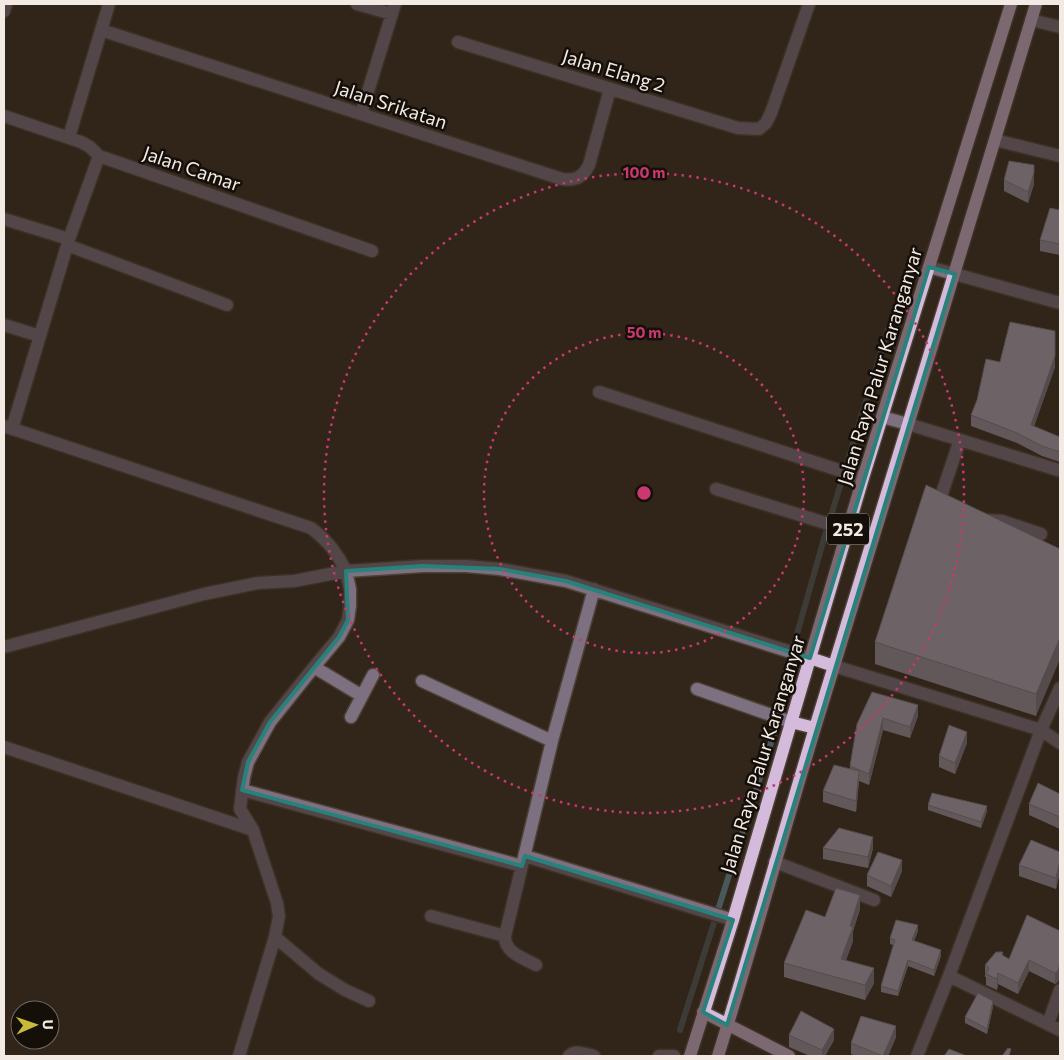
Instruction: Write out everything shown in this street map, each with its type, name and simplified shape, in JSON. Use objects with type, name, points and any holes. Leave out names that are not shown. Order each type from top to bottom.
[{"type":"main road","name":"Jalan Raya Palur Karanganyar","points":[[690,1056],[783,719],[842,528],[864,478],[1011,4]]},
{"type":"main road","name":"252","points":[[718,1056],[774,862],[908,424],[956,274],[1036,4]]},
{"type":"main road","points":[[804,656],[834,666]]},
{"type":"main road","points":[[783,719],[815,728]]},
{"type":"main road","points":[[703,1012],[789,1056]]},
{"type":"street","points":[[4,11],[6,4]]},
{"type":"street","points":[[69,137],[109,4]]},
{"type":"street","points":[[357,4],[393,9],[361,114]]},
{"type":"street","name":"Jalan Elang 2","points":[[458,42],[738,128],[759,129],[766,123],[771,113],[809,4]]},
{"type":"street","points":[[1031,20],[1060,27]]},
{"type":"street","name":"Jalan Srikatan","points":[[101,30],[562,179],[574,180],[585,173],[590,165],[610,89]]},
{"type":"street","name":"Jalan Camar","points":[[4,116],[69,137],[90,147],[99,156],[372,251]]},
{"type":"street","points":[[996,140],[1060,156]]},
{"type":"street","points":[[99,156],[68,242],[40,336],[8,428],[311,528],[326,540],[338,555],[346,571],[350,597],[348,620],[339,637],[270,722],[248,762],[240,809],[252,830],[277,903],[279,916],[275,937],[239,1056]]},
{"type":"street","points":[[4,219],[228,304]]},
{"type":"street","points":[[929,267],[1060,303]]},
{"type":"street","points":[[4,325],[40,336]]},
{"type":"street","points":[[599,392],[864,478]]},
{"type":"street","points":[[882,417],[1058,470]]},
{"type":"street","points":[[956,513],[943,506],[940,499],[960,440]]},
{"type":"street","points":[[716,489],[842,528]]},
{"type":"street","points":[[971,517],[978,520],[1002,521],[1041,534]]},
{"type":"street","points":[[4,647],[204,594],[258,583],[294,581],[346,571],[422,566],[466,566],[500,569],[566,581],[804,656]]},
{"type":"street","points":[[536,965],[507,948],[504,943],[505,936],[552,740],[594,589]]},
{"type":"street","points":[[314,666],[362,696]]},
{"type":"street","points":[[834,666],[1041,730],[1060,743]]},
{"type":"street","points":[[351,717],[373,675]]},
{"type":"street","points":[[422,681],[552,740]]},
{"type":"street","points":[[917,1056],[1041,730],[1060,688]]},
{"type":"street","points":[[697,689],[783,719]]},
{"type":"street","points":[[4,747],[252,830]]},
{"type":"street","points":[[242,790],[523,861],[728,918]]},
{"type":"street","points":[[774,862],[874,900]]},
{"type":"street","points":[[431,916],[505,936]]},
{"type":"street","points":[[275,937],[319,974],[345,990],[369,1001]]},
{"type":"street","points":[[949,976],[1060,1030]]},
{"type":"street","points":[[1048,1024],[1060,990]]},
{"type":"street","points":[[569,1056],[572,1052],[576,1052],[594,1056]]},
{"type":"street","points":[[659,1056],[674,1056]]},
{"type":"highlighted area","points":[[929,267],[955,274],[727,1025],[703,1012],[733,920],[525,856],[522,866],[242,790],[248,762],[270,722],[339,637],[348,620],[346,571],[423,566],[500,569],[566,581],[810,658]]},
{"type":"building","points":[[1009,161],[1034,165],[1034,173],[1028,192],[1004,180]]},
{"type":"building","points":[[1060,199],[1060,244],[1040,240],[1050,208],[1059,210]]},
{"type":"building","points":[[1010,322],[1055,331],[1055,356],[1031,425],[1060,437],[1060,452],[971,415],[977,400],[986,359],[1000,362]]},
{"type":"building","points":[[926,485],[1060,549],[1060,638],[1036,694],[875,642]]},
{"type":"building","points":[[872,692],[918,705],[910,727],[883,718],[869,774],[850,766],[857,724]]},
{"type":"building","points":[[949,725],[967,732],[955,763],[939,756]]},
{"type":"building","points":[[834,765],[859,771],[856,801],[823,791]]},
{"type":"building","points":[[1038,783],[1060,794],[1060,817],[1029,804]]},
{"type":"building","points":[[932,793],[987,806],[981,822],[928,805]]},
{"type":"building","points":[[839,828],[873,837],[868,857],[823,848]]},
{"type":"building","points":[[1031,840],[1060,852],[1056,878],[1019,865]]},
{"type":"building","points":[[878,852],[902,860],[891,886],[867,875]]},
{"type":"building","points":[[836,888],[860,895],[850,926],[853,927],[841,959],[874,968],[865,985],[784,963],[806,910],[825,917]]},
{"type":"building","points":[[1027,915],[1060,931],[1060,963],[1058,971],[1055,973],[1029,960],[1018,983],[998,973],[997,979],[986,974],[989,968],[985,965],[996,952],[1003,952],[1002,955],[1009,959]]},
{"type":"building","points":[[896,920],[918,925],[912,940],[941,950],[934,970],[908,960],[898,991],[881,986],[895,940],[890,938]]},
{"type":"building","points":[[978,993],[993,1001],[987,1029],[965,1017]]},
{"type":"building","points":[[801,1011],[834,1029],[822,1050],[789,1035]]},
{"type":"building","points":[[861,1016],[896,1026],[883,1056],[851,1043]]},
{"type":"building","points":[[1008,1048],[1011,1049],[1009,1056],[1002,1056]]},
{"type":"building","points":[[949,1049],[967,1056],[944,1056]]},
{"type":"waterway","points":[[680,1030],[774,733],[786,673],[823,542],[888,329]]}]
